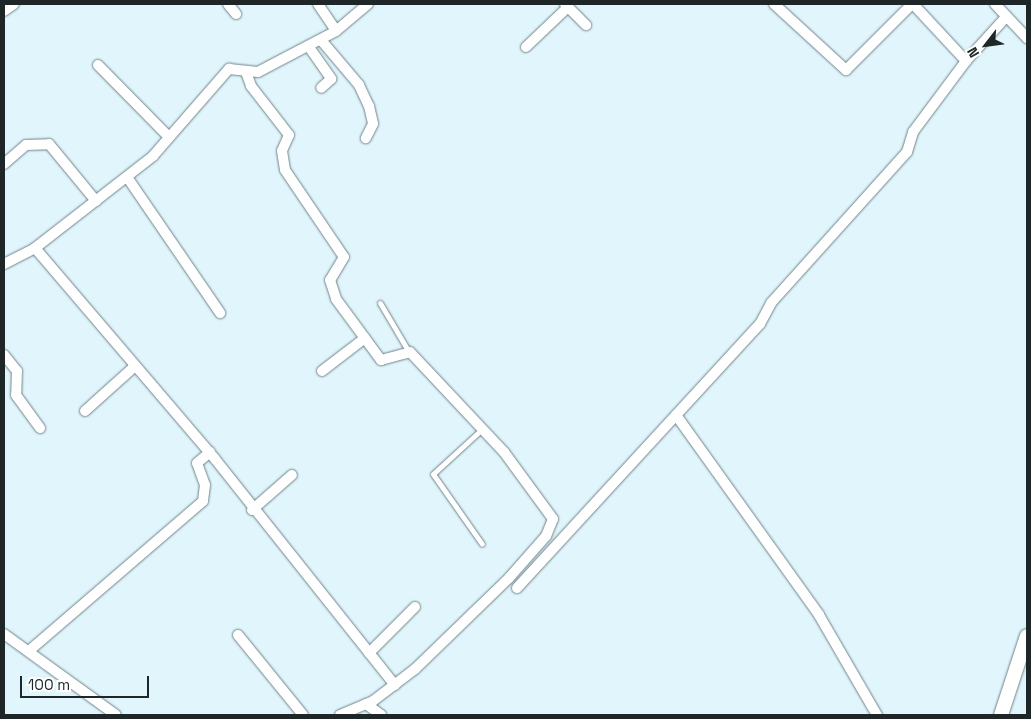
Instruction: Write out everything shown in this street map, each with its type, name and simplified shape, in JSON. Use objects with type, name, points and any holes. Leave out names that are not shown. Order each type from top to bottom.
[{"type":"main road","points":[[1001,715],[1027,636]]},
{"type":"street","points":[[4,10],[14,4]]},
{"type":"street","points":[[228,4],[236,14]]},
{"type":"street","points":[[318,4],[336,31]]},
{"type":"street","points":[[4,264],[35,248],[127,177],[169,137],[223,74],[235,68],[246,72],[258,72],[309,47],[336,31],[368,4]]},
{"type":"street","points":[[774,4],[846,70],[912,4],[966,61]]},
{"type":"street","points":[[995,4],[1027,38]]},
{"type":"street","points":[[526,47],[567,5],[586,25]]},
{"type":"street","points":[[517,588],[676,415],[907,152],[913,132],[966,61],[1006,17]]},
{"type":"street","points":[[321,40],[359,85],[369,106],[372,124],[366,138]]},
{"type":"street","points":[[309,47],[331,79],[321,88]]},
{"type":"street","points":[[98,65],[169,137]]},
{"type":"street","points":[[246,72],[251,86],[289,135],[282,151],[285,170],[343,254],[329,285],[364,338],[385,362],[410,352],[548,507],[553,525],[509,578],[395,684],[367,705],[340,715]]},
{"type":"street","points":[[4,164],[26,145],[49,144],[96,201]]},
{"type":"street","points":[[127,177],[220,313]]},
{"type":"street","points":[[35,248],[210,452],[252,510],[395,684]]},
{"type":"street","points":[[322,371],[364,338]]},
{"type":"street","points":[[4,355],[18,375],[16,394],[40,428]]},
{"type":"street","points":[[85,411],[135,366]]},
{"type":"street","points":[[676,415],[819,614],[877,715]]},
{"type":"street","points":[[30,650],[203,501],[205,485],[197,463],[210,452]]},
{"type":"street","points":[[252,510],[292,474]]},
{"type":"street","points":[[369,653],[415,607]]},
{"type":"street","points":[[238,635],[303,715]]},
{"type":"street","points":[[6,640],[30,650],[116,715]]},
{"type":"street","points":[[362,715],[367,705]]},
{"type":"street","points":[[367,705],[381,715]]},
{"type":"lane","points":[[380,303],[410,352]]},
{"type":"lane","points":[[481,430],[433,474],[482,544]]}]
